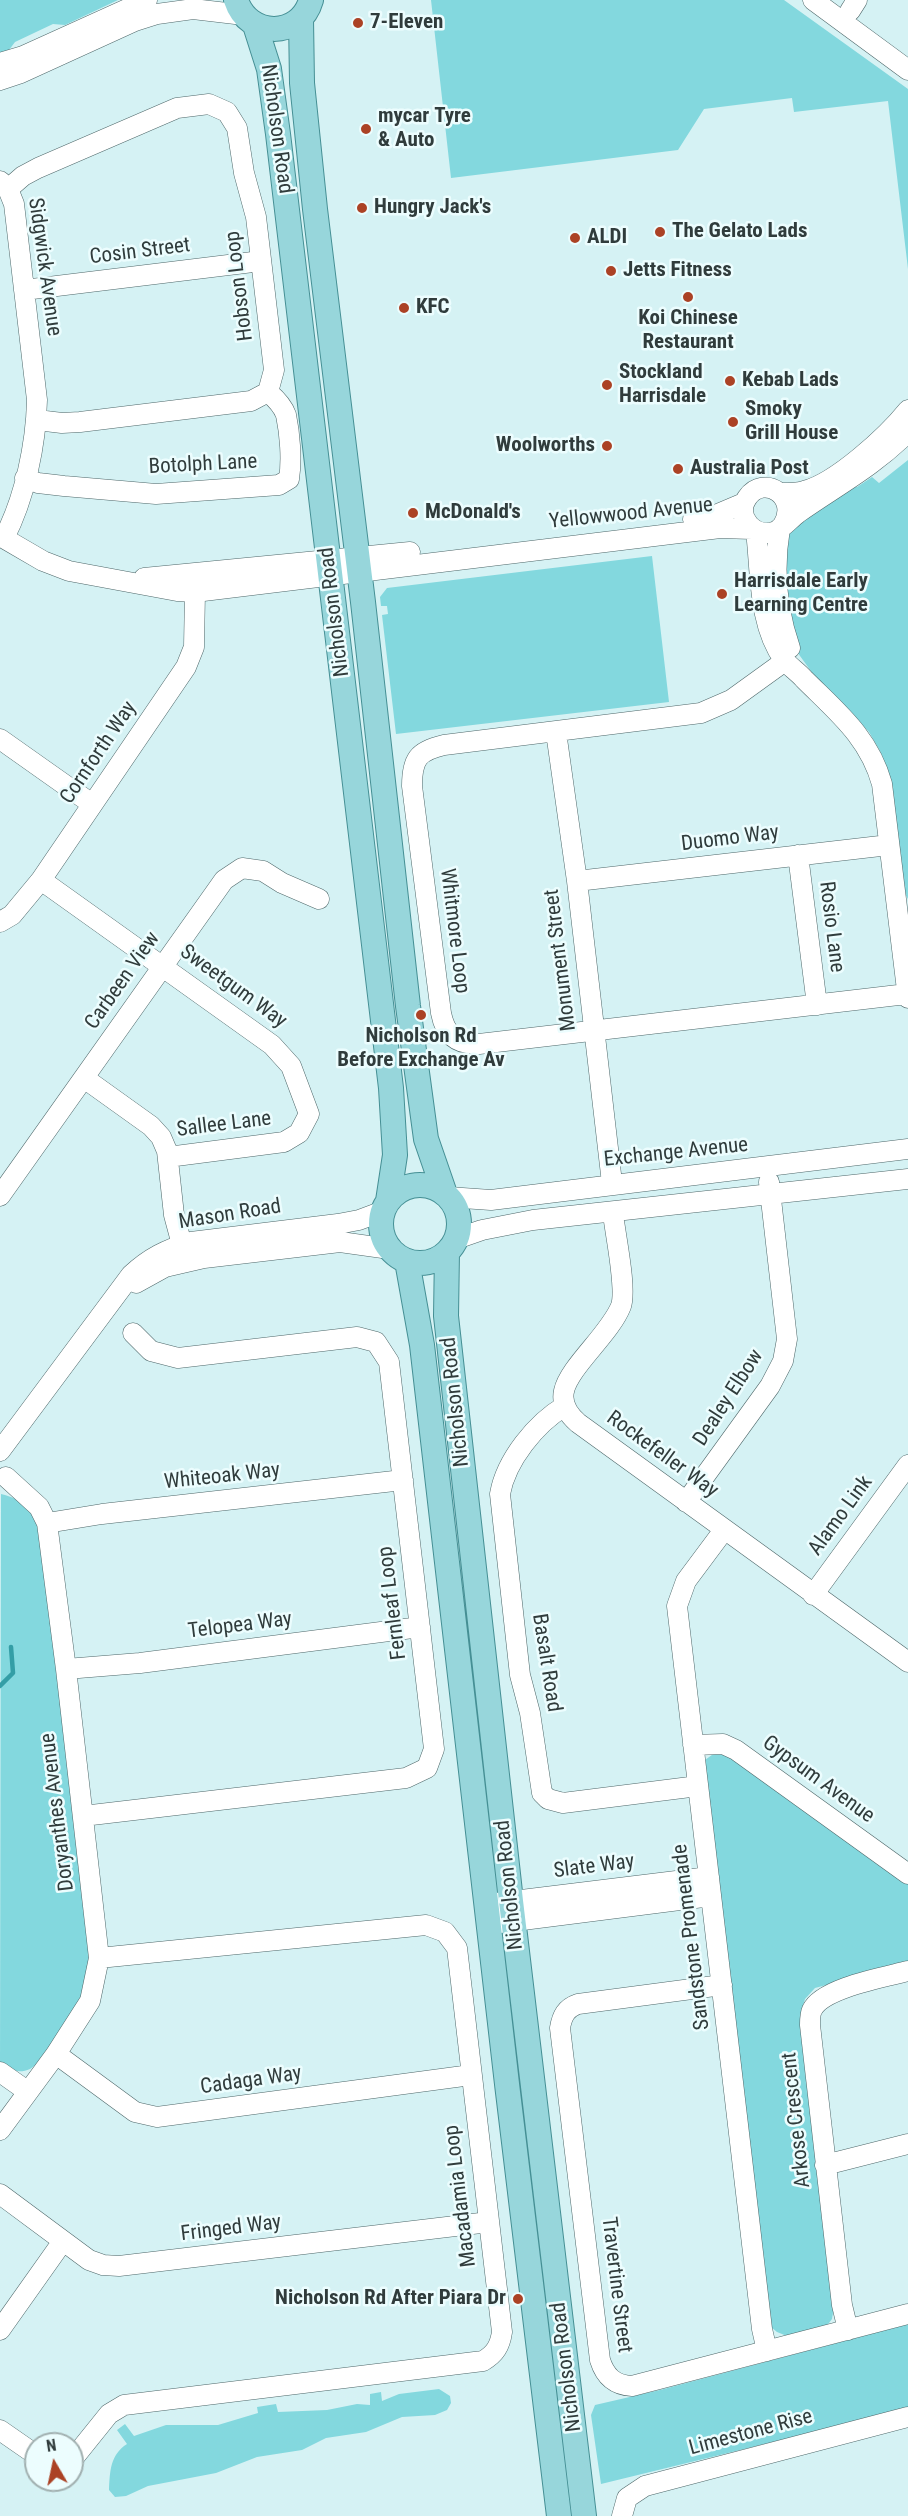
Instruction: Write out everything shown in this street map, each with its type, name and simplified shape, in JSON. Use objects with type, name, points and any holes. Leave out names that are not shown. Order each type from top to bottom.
[{"type":"main road","name":"Nicholson Road","points":[[245,13],[266,29],[279,30],[291,26],[311,7]]},
{"type":"main road","name":"Nicholson Road","points":[[311,7],[302,83],[306,130],[421,1112],[426,1139],[446,1196],[457,1212],[459,1221],[452,1246],[447,1316],[513,1911],[584,2516]]},
{"type":"main road","name":"Nicholson Road","points":[[245,13],[266,57],[271,83],[391,1088],[394,1155],[381,1231],[398,1255],[422,1345],[486,1914],[559,2516]]},
{"type":"main road","points":[[386,1206],[400,1191],[411,1186],[435,1188],[446,1196]]},
{"type":"main road","points":[[398,1255],[428,1263],[452,1246]]},
{"type":"street","points":[[0,63],[23,56],[147,0]]},
{"type":"street","points":[[813,0],[908,70]]},
{"type":"street","points":[[847,4],[908,55]]},
{"type":"street","points":[[0,80],[32,69],[135,21],[157,14],[193,9],[245,13]]},
{"type":"street","name":"Hobson Loop","points":[[4,185],[177,108],[209,104],[227,112],[237,128],[244,173],[256,217],[274,370],[268,392]]},
{"type":"street","name":"Sidgwick Avenue","points":[[2,537],[25,478],[36,420],[37,400],[14,204],[4,185]]},
{"type":"street","name":"Cosin Street","points":[[24,290],[261,261]]},
{"type":"street","points":[[36,420],[80,422],[251,401],[268,392]]},
{"type":"street","name":"Botolph Lane","points":[[25,478],[38,483],[156,494],[279,485],[289,479],[291,467],[285,415],[281,405],[268,392]]},
{"type":"street","name":"Yellowwood Avenue","points":[[754,530],[744,517],[744,503],[748,496],[759,489],[774,489],[781,494],[806,491],[840,472],[880,441],[908,410]]},
{"type":"street","name":"Yellowwood Avenue","points":[[358,564],[720,528],[769,533],[782,527],[869,467],[908,432]]},
{"type":"street","points":[[781,494],[788,504],[789,512],[782,527],[775,568],[782,625],[792,667]]},
{"type":"street","name":"Yellowwood Avenue","points":[[2,537],[43,561],[69,571],[177,591],[195,592],[330,568],[709,517],[744,503]]},
{"type":"street","points":[[754,530],[768,626],[792,667],[846,721],[865,744],[876,763],[882,784],[889,845],[903,920],[908,996]]},
{"type":"street","name":"Yellowwood Avenue","points":[[123,580],[330,568]]},
{"type":"street","name":"Cornforth Way","points":[[0,922],[12,915],[41,880],[186,667],[194,647],[195,592]]},
{"type":"street","name":"Whitmore Loop","points":[[792,667],[702,713],[444,745],[428,749],[416,760],[412,768],[412,786],[443,1023],[447,1033],[460,1042],[479,1044],[908,996]]},
{"type":"street","name":"Monument Street","points":[[556,732],[577,881],[612,1183]]},
{"type":"street","points":[[0,739],[92,804]]},
{"type":"street","name":"Duomo Way","points":[[577,881],[889,845]]},
{"type":"street","name":"Rosio Lane","points":[[798,855],[817,1005]]},
{"type":"street","name":"Carbeen View","points":[[0,1196],[224,880],[242,867],[263,870],[282,883],[319,899]]},
{"type":"street","name":"Sweetgum Way","points":[[41,880],[273,1045],[291,1066],[309,1114]]},
{"type":"street","points":[[84,1078],[151,1126],[161,1137],[168,1157],[174,1215],[184,1253]]},
{"type":"street","name":"Sallee Lane","points":[[168,1157],[284,1142],[299,1134],[309,1114]]},
{"type":"street","name":"Exchange Avenue","points":[[446,1196],[491,1200],[612,1183],[767,1168],[908,1149]]},
{"type":"street","name":"Dealey Elbow","points":[[686,1502],[770,1386],[786,1350],[787,1339],[767,1168]]},
{"type":"street","points":[[452,1246],[506,1224],[908,1179]]},
{"type":"street","name":"Mason Road","points":[[0,1451],[108,1308],[139,1280],[165,1267],[208,1239],[338,1224],[359,1220],[386,1206]]},
{"type":"street","points":[[565,1406],[563,1392],[566,1385],[607,1331],[622,1304],[613,1213]]},
{"type":"street","name":"Mason Road","points":[[184,1253],[340,1242],[398,1255]]},
{"type":"street","name":"Fernleaf Loop","points":[[83,1816],[406,1778],[427,1768],[434,1747],[389,1362],[376,1342],[357,1337],[178,1358],[151,1352],[133,1333]]},
{"type":"street","name":"Rockefeller Way","points":[[565,1406],[578,1423],[908,1662]]},
{"type":"street","name":"Basalt Road","points":[[565,1406],[539,1425],[506,1472],[500,1494],[520,1675],[530,1713],[542,1793],[548,1800],[563,1803],[698,1786]]},
{"type":"street","points":[[0,1451],[7,1460],[3,1480]]},
{"type":"street","name":"Alamo Link","points":[[813,1595],[908,1465]]},
{"type":"street","name":"Doryanthes Avenue","points":[[0,2130],[56,2054],[90,2001],[99,1958],[47,1523],[39,1507],[3,1480]]},
{"type":"street","name":"Whiteoak Way","points":[[47,1523],[102,1514],[403,1480]]},
{"type":"street","name":"Sandstone Promenade","points":[[724,1530],[686,1581],[677,1606],[762,2329],[767,2351]]},
{"type":"street","name":"Telopea Way","points":[[66,1669],[140,1663],[420,1627]]},
{"type":"street","name":"Gypsum Avenue","points":[[693,1745],[723,1744],[736,1750],[908,1874]]},
{"type":"street","name":"Slate Way","points":[[486,1914],[710,1886]]},
{"type":"street","name":"Macadamia Loop","points":[[84,2445],[109,2414],[131,2403],[483,2361],[498,2348],[502,2332],[457,1948],[446,1932],[426,1925],[99,1958]]},
{"type":"street","name":"Arkose Crescent","points":[[848,2330],[842,2305],[825,2165],[810,2025],[811,2011],[819,2001],[832,1992],[908,1971]]},
{"type":"street","name":"Travertine Street","points":[[722,1985],[578,2004],[566,2012],[561,2020],[560,2028],[598,2348],[602,2365],[611,2380],[620,2385],[632,2386],[908,2314]]},
{"type":"street","name":"Cadaga Way","points":[[56,2054],[135,2112],[157,2117],[471,2075]]},
{"type":"street","points":[[0,2072],[27,2091]]},
{"type":"street","points":[[825,2165],[908,2144]]},
{"type":"street","name":"Fringed Way","points":[[0,2194],[89,2260],[103,2265],[119,2266],[489,2222]]},
{"type":"street","points":[[0,2330],[63,2241]]},
{"type":"street","name":"Limestone Rise","points":[[622,2516],[627,2498],[645,2486],[908,2417]]},
{"type":"street","points":[[0,2430],[24,2447]]},
{"type":"shaded area","points":[[0,0],[118,0],[65,25],[53,24],[15,42],[9,50],[0,53]]},
{"type":"shaded area","points":[[431,0],[784,0],[908,89],[908,269],[888,101],[794,112],[792,98],[704,109],[678,150],[451,178]]},
{"type":"shaded area","points":[[908,460],[908,899],[903,890],[890,779],[880,751],[869,732],[813,674],[795,649],[789,636],[783,544],[787,532],[851,486],[857,487],[872,477],[879,483]]},
{"type":"shaded area","points":[[652,556],[669,702],[396,734],[382,615],[388,614],[387,606],[381,606],[380,597],[387,588]]},
{"type":"shaded area","points":[[1,1494],[15,1499],[26,1507],[34,1517],[40,1531],[90,1952],[86,1985],[70,2017],[37,2064],[22,2071],[11,2070],[0,2064]]},
{"type":"shaded area","points":[[716,1752],[722,1752],[908,1883],[908,1963],[815,1988],[805,1999],[801,2012],[835,2300],[832,2319],[825,2328],[787,2336],[771,2327],[705,1760]]},
{"type":"shaded area","points":[[908,2324],[908,2409],[601,2484],[591,2415],[595,2405]]},
{"type":"shaded area","points":[[439,2389],[450,2396],[451,2403],[447,2410],[435,2415],[402,2417],[366,2432],[326,2438],[302,2450],[257,2457],[216,2473],[148,2486],[126,2496],[115,2497],[109,2490],[114,2458],[127,2444],[117,2430],[125,2424],[134,2436],[166,2425],[218,2425],[258,2413],[257,2407],[276,2404],[278,2412],[327,2410],[357,2404],[370,2405],[370,2394],[381,2392],[382,2401],[399,2394]]},
{"type":"waterway","points":[[0,1686],[13,1673],[11,1647]]},
{"type":"place","name":"7-Eleven","points":[[358,23]]},
{"type":"place","name":"mycar Tyre & Auto","points":[[366,129]]},
{"type":"place","name":"Hungry Jack's","points":[[362,208]]},
{"type":"place","name":"The Gelato Lads","points":[[660,232]]},
{"type":"place","name":"ALDI","points":[[575,238]]},
{"type":"place","name":"Jetts Fitness","points":[[611,271]]},
{"type":"place","name":"Koi Chinese Restaurant","points":[[688,297]]},
{"type":"place","name":"KFC","points":[[404,308]]},
{"type":"place","name":"Kebab Lads","points":[[730,381]]},
{"type":"place","name":"Stockland Harrisdale","points":[[607,385]]},
{"type":"place","name":"Smoky Grill House","points":[[733,422]]},
{"type":"place","name":"Woolworths","points":[[607,446]]},
{"type":"place","name":"Australia Post","points":[[678,469]]},
{"type":"place","name":"McDonald's","points":[[413,513]]},
{"type":"place","name":"Harrisdale Early Learning Centre","points":[[722,594]]},
{"type":"place","name":"Nicholson Rd Before Exchange Av","points":[[421,1015]]},
{"type":"place","name":"Nicholson Rd After Piara Dr","points":[[518,2299]]}]
